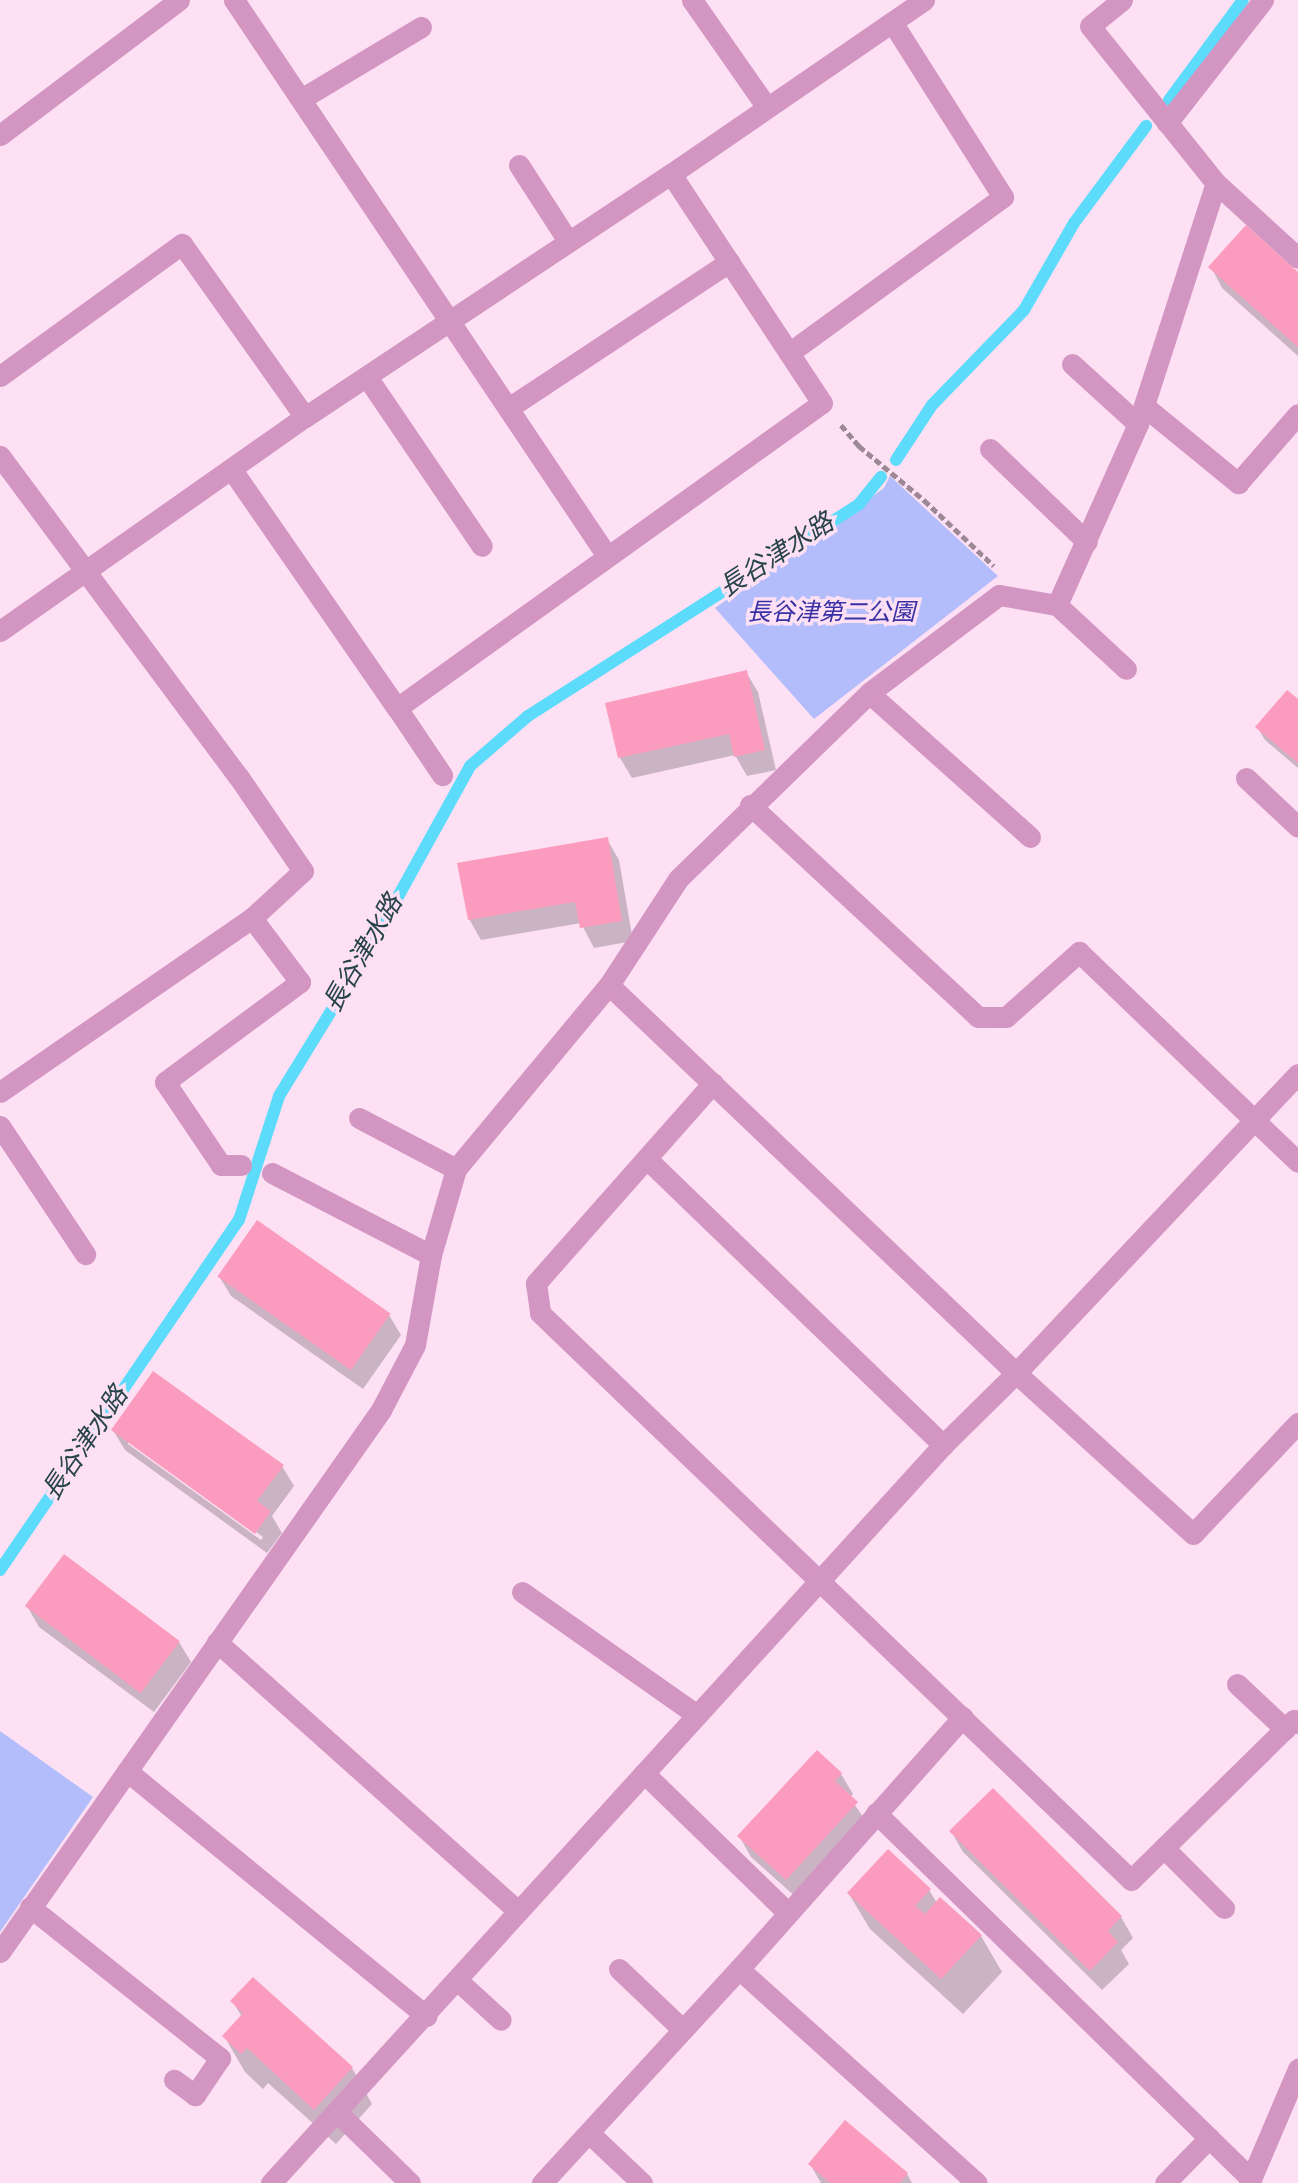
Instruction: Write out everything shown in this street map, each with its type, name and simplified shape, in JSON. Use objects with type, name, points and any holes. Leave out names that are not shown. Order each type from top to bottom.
[{"type":"street","points":[[0,135],[179,0]]},
{"type":"street","points":[[234,0],[510,407],[607,556]]},
{"type":"street","points":[[691,0],[766,106]]},
{"type":"street","points":[[0,631],[304,417],[671,174],[766,106],[924,0]]},
{"type":"street","points":[[1122,0],[1090,26],[1216,183],[1298,258]]},
{"type":"street","points":[[1167,123],[1263,0]]},
{"type":"street","points":[[789,353],[1003,197],[892,22]]},
{"type":"street","points":[[301,99],[421,27]]},
{"type":"street","points":[[519,165],[568,241]]},
{"type":"street","points":[[397,708],[822,403],[671,174]]},
{"type":"street","points":[[1057,605],[1141,415],[1216,183]]},
{"type":"street","points":[[0,376],[182,244],[304,417]]},
{"type":"street","points":[[510,407],[729,262]]},
{"type":"street","points":[[1072,364],[1238,484],[1298,414]]},
{"type":"street","points":[[367,377],[481,546]]},
{"type":"street","points":[[990,449],[1087,542]]},
{"type":"street","points":[[0,456],[86,570],[303,871],[251,918],[0,1092]]},
{"type":"street","points":[[232,470],[442,775]]},
{"type":"street","points":[[0,1952],[381,1410],[415,1345],[431,1255],[456,1170],[609,985],[678,879],[750,805],[869,694],[999,595],[1057,605],[1126,669]]},
{"type":"street","points":[[869,694],[1030,837]]},
{"type":"street","points":[[1246,778],[1298,827]]},
{"type":"street","points":[[750,805],[978,1017],[1006,1017],[1079,952],[1298,1163]]},
{"type":"street","points":[[241,1165],[221,1165],[165,1082],[300,982],[251,918]]},
{"type":"street","points":[[609,985],[1016,1373],[1193,1534],[1298,1423]]},
{"type":"street","points":[[271,2183],[426,2016],[518,1911],[943,1445],[1016,1373],[1298,1074]]},
{"type":"street","points":[[713,1083],[536,1283],[540,1313],[822,1580],[1130,1880],[1291,1726],[1237,1684]]},
{"type":"street","points":[[359,1118],[456,1170]]},
{"type":"street","points":[[0,1126],[85,1254]]},
{"type":"street","points":[[647,1159],[943,1445]]},
{"type":"street","points":[[272,1173],[431,1255]]},
{"type":"street","points":[[522,1592],[697,1715]]},
{"type":"street","points":[[217,1642],[518,1911]]},
{"type":"street","points":[[542,2183],[739,1969],[963,1717]]},
{"type":"street","points":[[127,1771],[426,2016]]},
{"type":"street","points":[[644,1773],[788,1913]]},
{"type":"street","points":[[876,1813],[1250,2181],[1298,2069]]},
{"type":"street","points":[[1164,1848],[1224,1908]]},
{"type":"street","points":[[30,1907],[220,2058],[195,2095],[174,2080]]},
{"type":"street","points":[[619,1969],[683,2030]]},
{"type":"street","points":[[739,1969],[976,2183]]},
{"type":"street","points":[[457,1980],[501,2020]]},
{"type":"street","points":[[337,2112],[410,2183]]},
{"type":"street","points":[[589,2133],[642,2183]]},
{"type":"street","points":[[1164,2183],[1209,2138]]},
{"type":"path","points":[[822,403],[859,446],[924,500],[1028,600]]},
{"type":"green space","name":"長谷津第二公園","points":[[890,476],[998,576],[814,719],[715,608],[884,488]]},
{"type":"green space","points":[[0,1731],[93,1797],[0,1932]]},
{"type":"building","points":[[1246,225],[1298,272],[1298,347],[1208,267]]},
{"type":"building","points":[[747,670],[765,750],[734,757],[729,734],[618,758],[605,703]]},
{"type":"building","points":[[1287,690],[1298,699],[1298,763],[1255,727]]},
{"type":"building","points":[[608,837],[622,921],[580,928],[575,902],[468,920],[457,863]]},
{"type":"building","points":[[257,1220],[391,1313],[351,1370],[217,1277]]},
{"type":"building","points":[[153,1371],[284,1465],[257,1501],[271,1511],[255,1534],[111,1430]]},
{"type":"building","points":[[64,1554],[180,1641],[141,1693],[25,1606]]},
{"type":"building","points":[[817,1750],[842,1773],[835,1781],[858,1802],[786,1880],[737,1836]]},
{"type":"building","points":[[993,1788],[1122,1916],[1108,1931],[1118,1942],[1090,1971],[949,1831]]},
{"type":"building","points":[[888,1849],[931,1889],[915,1906],[925,1914],[940,1897],[982,1935],[941,1979],[847,1893]]},
{"type":"building","points":[[253,1977],[353,2067],[314,2110],[247,2048],[241,2054],[222,2036],[243,2013],[230,2001]]},
{"type":"building","points":[[845,2120],[908,2173],[900,2183],[830,2183],[808,2164]]},
{"type":"waterway","name":"長谷津水路","points":[[1169,100],[1243,0]]},
{"type":"waterway","name":"長谷津水路","points":[[896,460],[932,405],[1024,310],[1074,223],[1146,126]]},
{"type":"waterway","name":"長谷津水路","points":[[0,1570],[239,1220],[279,1096],[368,951],[470,766],[528,716],[859,504],[881,477]]}]
